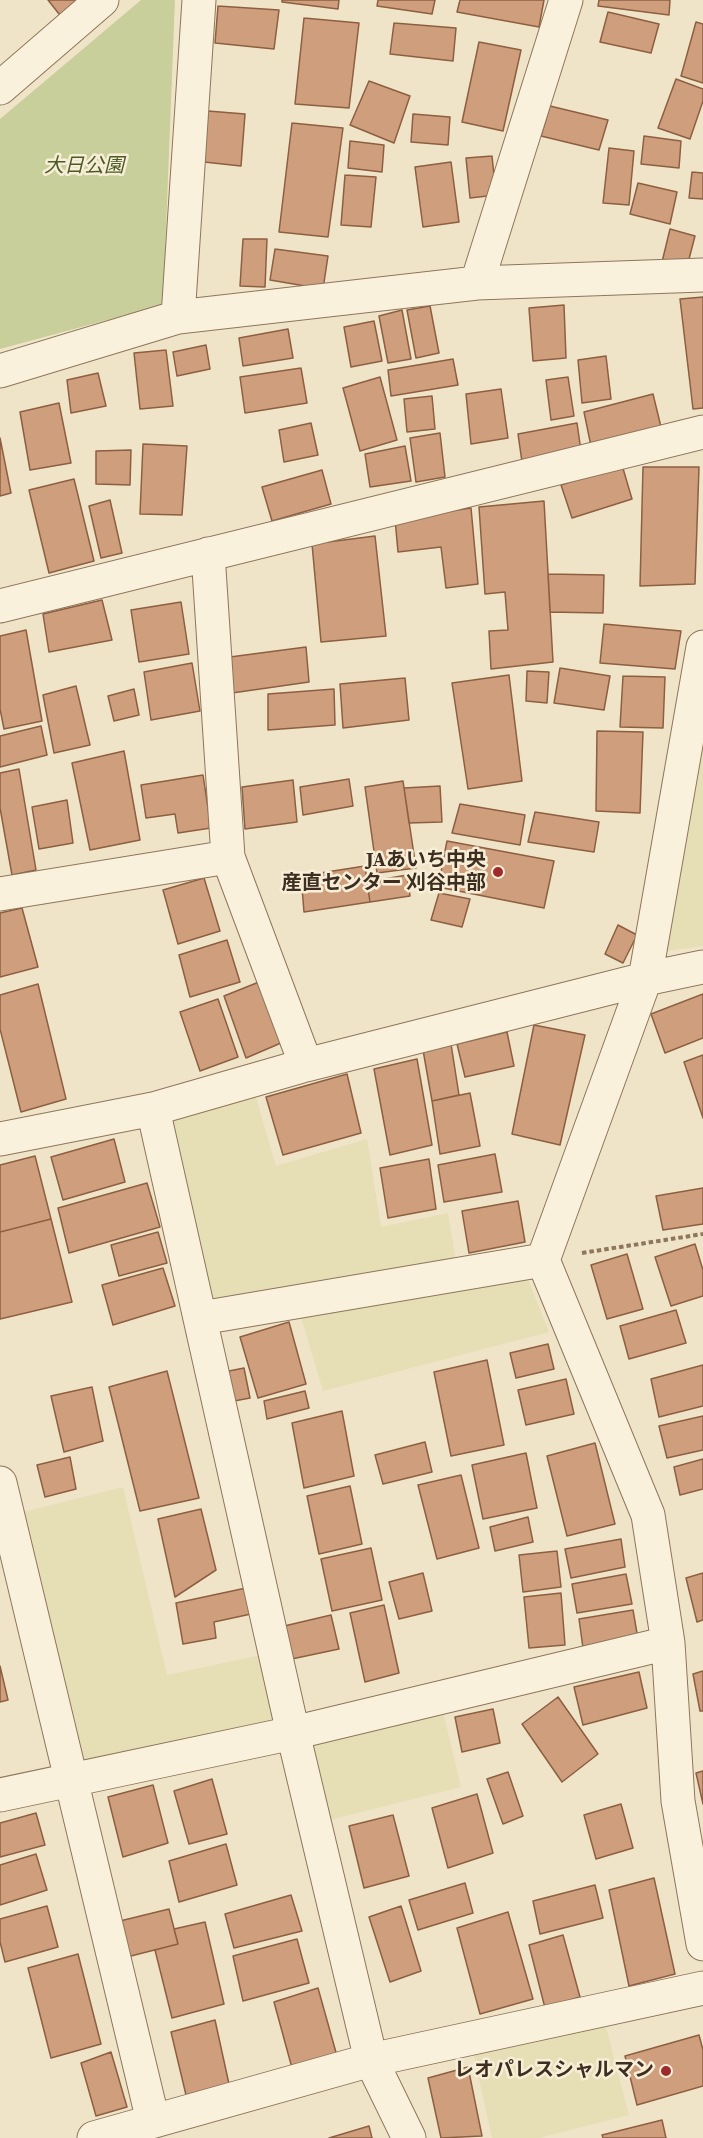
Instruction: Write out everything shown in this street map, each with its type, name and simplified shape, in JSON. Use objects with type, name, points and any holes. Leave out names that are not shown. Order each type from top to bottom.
[{"type":"street","points":[[0,88],[102,0]]},
{"type":"street","points":[[178,317],[199,0]]},
{"type":"street","points":[[477,283],[566,0]]},
{"type":"street","points":[[0,372],[178,317],[477,283],[703,275]]},
{"type":"street","points":[[0,606],[703,432]]},
{"type":"street","points":[[208,554],[228,856],[306,1065]]},
{"type":"street","points":[[703,646],[645,979],[543,1260],[648,1515],[668,1643],[678,1801],[703,1944]]},
{"type":"street","points":[[0,894],[228,856]]},
{"type":"street","points":[[0,1139],[153,1109],[306,1065],[645,979],[703,967]]},
{"type":"street","points":[[153,1109],[293,1732],[371,2060],[408,2138]]},
{"type":"street","points":[[201,1318],[543,1260]]},
{"type":"street","points":[[0,1483],[153,2121]]},
{"type":"street","points":[[0,1795],[293,1732],[668,1643]]},
{"type":"street","points":[[94,2138],[371,2060],[703,1988]]},
{"type":"path","points":[[543,1260],[703,1234]]},
{"type":"shaded area","points":[[703,727],[703,946],[666,951]]},
{"type":"shaded area","points":[[255,1094],[276,1166],[367,1139],[381,1227],[448,1213],[456,1262],[211,1303],[169,1120]]},
{"type":"shaded area","points":[[527,1277],[549,1332],[323,1391],[301,1317]]},
{"type":"shaded area","points":[[123,1487],[167,1675],[266,1654],[281,1723],[78,1763],[20,1513]]},
{"type":"shaded area","points":[[443,1712],[461,1787],[329,1820],[312,1744]]},
{"type":"shaded area","points":[[605,2023],[629,2115],[539,2138],[492,2138],[473,2052]]},
{"type":"green space","name":"大日公園","points":[[141,0],[175,0],[163,305],[0,349],[0,119]]},
{"type":"building","points":[[48,0],[84,0],[63,19]]},
{"type":"building","points":[[282,0],[339,0],[338,9],[282,2]]},
{"type":"building","points":[[378,0],[435,0],[432,14],[377,6]]},
{"type":"building","points":[[460,0],[544,0],[539,27],[457,12]]},
{"type":"building","points":[[599,0],[670,0],[669,15],[598,6]]},
{"type":"building","points":[[218,6],[279,10],[274,49],[215,43]]},
{"type":"building","points":[[608,12],[659,24],[651,53],[600,42]]},
{"type":"building","points":[[304,18],[359,23],[349,108],[295,104]]},
{"type":"building","points":[[696,22],[703,24],[703,83],[681,76]]},
{"type":"building","points":[[394,23],[456,28],[453,61],[390,54]]},
{"type":"building","points":[[479,42],[521,50],[503,131],[462,122]]},
{"type":"building","points":[[676,79],[703,89],[703,101],[690,139],[658,128]]},
{"type":"building","points":[[369,81],[410,96],[394,143],[350,125]]},
{"type":"building","points":[[550,106],[608,120],[599,150],[541,136]]},
{"type":"building","points":[[208,111],[245,114],[241,166],[204,162]]},
{"type":"building","points":[[413,114],[450,117],[448,145],[411,142]]},
{"type":"building","points":[[292,123],[343,128],[328,237],[279,232]]},
{"type":"building","points":[[644,136],[681,141],[679,168],[641,164]]},
{"type":"building","points":[[350,141],[384,145],[382,172],[348,168]]},
{"type":"building","points":[[609,148],[634,151],[629,205],[603,203]]},
{"type":"building","points":[[492,156],[496,195],[470,198],[466,158]]},
{"type":"building","points":[[451,162],[459,222],[423,227],[415,167]]},
{"type":"building","points":[[692,172],[703,173],[703,199],[689,198]]},
{"type":"building","points":[[345,175],[376,177],[371,227],[341,225]]},
{"type":"building","points":[[638,183],[677,192],[670,224],[630,214]]},
{"type":"building","points":[[670,229],[695,236],[689,259],[662,262]]},
{"type":"building","points":[[243,239],[267,239],[265,287],[240,286]]},
{"type":"building","points":[[275,249],[328,256],[323,289],[270,280]]},
{"type":"building","points":[[703,297],[703,408],[693,409],[680,299]]},
{"type":"building","points":[[564,305],[566,358],[533,361],[529,308]]},
{"type":"building","points":[[430,306],[439,353],[416,358],[407,310]]},
{"type":"building","points":[[402,310],[411,359],[388,363],[379,316]]},
{"type":"building","points":[[374,321],[382,361],[351,367],[344,327]]},
{"type":"building","points":[[288,329],[293,358],[243,366],[239,338]]},
{"type":"building","points":[[206,345],[210,369],[177,376],[173,352]]},
{"type":"building","points":[[166,350],[173,406],[140,409],[134,353]]},
{"type":"building","points":[[606,356],[611,399],[582,403],[578,360]]},
{"type":"building","points":[[453,359],[458,385],[391,396],[388,370]]},
{"type":"building","points":[[301,368],[307,403],[245,413],[240,377]]},
{"type":"building","points":[[98,373],[106,406],[71,413],[67,380]]},
{"type":"building","points":[[380,377],[397,440],[360,451],[343,388]]},
{"type":"building","points":[[568,377],[574,416],[551,420],[546,380]]},
{"type":"building","points":[[501,389],[508,438],[471,444],[466,394]]},
{"type":"building","points":[[653,394],[661,427],[591,446],[584,412]]},
{"type":"building","points":[[432,396],[435,429],[407,432],[404,399]]},
{"type":"building","points":[[59,403],[71,463],[30,470],[20,412]]},
{"type":"building","points":[[311,423],[318,455],[284,462],[279,430]]},
{"type":"building","points":[[577,423],[581,451],[522,462],[518,434]]},
{"type":"building","points":[[440,433],[445,477],[416,482],[410,438]]},
{"type":"building","points":[[0,438],[11,493],[0,496]]},
{"type":"building","points":[[143,444],[187,446],[182,515],[140,514]]},
{"type":"building","points":[[405,446],[411,481],[370,487],[365,454]]},
{"type":"building","points":[[131,450],[130,485],[96,484],[96,451]]},
{"type":"building","points":[[622,465],[632,499],[572,518],[561,485]]},
{"type":"building","points":[[643,467],[699,467],[695,584],[640,586]]},
{"type":"building","points":[[322,470],[331,504],[272,521],[262,487]]},
{"type":"building","points":[[74,479],[94,561],[49,573],[29,490]]},
{"type":"building","points":[[110,500],[122,553],[101,558],[89,506]]},
{"type":"building","points":[[544,501],[553,662],[491,669],[489,631],[508,630],[505,592],[485,594],[479,507]]},
{"type":"building","points":[[471,508],[478,584],[446,588],[441,547],[398,552],[395,519]]},
{"type":"building","points":[[375,536],[386,636],[321,642],[312,544]]},
{"type":"building","points":[[548,574],[604,575],[603,613],[550,612]]},
{"type":"building","points":[[102,600],[112,640],[49,652],[43,614]]},
{"type":"building","points":[[181,602],[189,654],[139,662],[131,610]]},
{"type":"building","points":[[604,624],[681,631],[675,669],[600,663]]},
{"type":"building","points":[[26,630],[42,721],[4,729],[0,709],[0,636]]},
{"type":"building","points":[[306,647],[309,682],[232,693],[230,657]]},
{"type":"building","points":[[192,663],[200,711],[151,720],[144,672]]},
{"type":"building","points":[[560,668],[610,676],[604,710],[554,703]]},
{"type":"building","points":[[527,671],[549,672],[547,703],[526,701]]},
{"type":"building","points":[[509,675],[522,781],[468,789],[452,683]]},
{"type":"building","points":[[623,676],[665,677],[663,728],[620,727]]},
{"type":"building","points":[[405,678],[409,720],[343,728],[340,684]]},
{"type":"building","points":[[76,686],[90,745],[54,753],[43,695]]},
{"type":"building","points":[[134,689],[139,715],[114,721],[108,696]]},
{"type":"building","points":[[334,689],[335,725],[268,730],[268,694]]},
{"type":"building","points":[[41,726],[47,755],[0,767],[0,736]]},
{"type":"building","points":[[597,731],[643,732],[640,813],[596,811]]},
{"type":"building","points":[[124,751],[140,840],[90,850],[72,763]]},
{"type":"building","points":[[19,769],[36,870],[12,875],[0,808],[0,773]]},
{"type":"building","points":[[203,775],[211,828],[178,833],[175,814],[146,818],[141,785]]},
{"type":"building","points":[[349,779],[353,806],[303,815],[300,787]]},
{"type":"building","points":[[293,780],[297,822],[245,829],[242,787]]},
{"type":"building","points":[[403,781],[416,868],[377,873],[365,787]]},
{"type":"building","points":[[440,786],[442,822],[409,823],[404,788]]},
{"type":"building","points":[[67,800],[73,843],[39,849],[32,807]]},
{"type":"building","points":[[460,804],[525,815],[520,845],[452,833]]},
{"type":"building","points":[[535,812],[599,822],[594,852],[528,842]]},
{"type":"building","points":[[447,841],[554,861],[544,908],[438,887]]},
{"type":"building","points":[[365,866],[370,902],[304,912],[301,876]]},
{"type":"building","points":[[407,875],[410,896],[370,902],[367,882]]},
{"type":"building","points":[[204,878],[220,931],[178,944],[163,890]]},
{"type":"building","points":[[439,893],[470,899],[462,927],[431,920]]},
{"type":"building","points":[[22,908],[38,967],[0,977],[0,913]]},
{"type":"building","points":[[618,925],[637,935],[623,963],[605,954]]},
{"type":"building","points":[[227,940],[240,982],[190,997],[179,955]]},
{"type":"building","points":[[259,982],[281,1043],[246,1058],[224,996]]},
{"type":"building","points":[[38,984],[66,1099],[21,1112],[0,1029],[0,995]]},
{"type":"building","points":[[703,994],[703,1038],[665,1053],[651,1014]]},
{"type":"building","points":[[218,999],[238,1057],[200,1071],[180,1012]]},
{"type":"building","points":[[534,1025],[585,1035],[560,1145],[512,1134]]},
{"type":"building","points":[[507,1032],[514,1066],[465,1077],[457,1044]]},
{"type":"building","points":[[451,1044],[459,1095],[432,1101],[423,1050]]},
{"type":"building","points":[[703,1055],[703,1118],[684,1062]]},
{"type":"building","points":[[417,1059],[432,1145],[390,1155],[374,1069]]},
{"type":"building","points":[[347,1074],[361,1133],[283,1155],[266,1097]]},
{"type":"building","points":[[470,1093],[480,1146],[440,1154],[432,1101]]},
{"type":"building","points":[[114,1139],[125,1182],[63,1200],[51,1157]]},
{"type":"building","points":[[495,1154],[502,1192],[444,1202],[438,1165]]},
{"type":"building","points":[[35,1156],[51,1219],[0,1232],[0,1165]]},
{"type":"building","points":[[429,1159],[436,1209],[388,1218],[380,1168]]},
{"type":"building","points":[[147,1183],[160,1227],[69,1253],[58,1208]]},
{"type":"building","points":[[703,1188],[703,1224],[663,1230],[656,1196]]},
{"type":"building","points":[[518,1201],[525,1242],[469,1253],[462,1211]]},
{"type":"building","points":[[51,1219],[72,1302],[0,1319],[0,1232]]},
{"type":"building","points":[[158,1232],[167,1263],[119,1276],[111,1245]]},
{"type":"building","points":[[695,1244],[703,1270],[703,1296],[671,1306],[655,1257]]},
{"type":"building","points":[[627,1254],[643,1309],[607,1319],[591,1265]]},
{"type":"building","points":[[163,1268],[175,1306],[113,1325],[102,1285]]},
{"type":"building","points":[[676,1310],[686,1343],[629,1359],[620,1326]]},
{"type":"building","points":[[289,1322],[306,1384],[258,1398],[240,1337]]},
{"type":"building","points":[[548,1344],[554,1369],[516,1378],[510,1353]]},
{"type":"building","points":[[487,1360],[504,1445],[451,1456],[434,1372]]},
{"type":"building","points":[[703,1365],[703,1406],[659,1417],[651,1379]]},
{"type":"building","points":[[244,1368],[250,1398],[229,1402],[224,1372]]},
{"type":"building","points":[[167,1371],[199,1498],[140,1511],[109,1387]]},
{"type":"building","points":[[566,1379],[574,1414],[526,1425],[518,1390]]},
{"type":"building","points":[[92,1387],[103,1441],[64,1452],[51,1396]]},
{"type":"building","points":[[305,1391],[309,1408],[267,1419],[264,1401]]},
{"type":"building","points":[[342,1411],[354,1476],[304,1488],[292,1423]]},
{"type":"building","points":[[703,1416],[703,1450],[667,1458],[659,1426]]},
{"type":"building","points":[[425,1442],[432,1472],[383,1484],[375,1455]]},
{"type":"building","points":[[595,1443],[615,1524],[567,1536],[547,1456]]},
{"type":"building","points":[[526,1453],[537,1508],[483,1519],[472,1465]]},
{"type":"building","points":[[70,1457],[76,1489],[45,1497],[37,1465]]},
{"type":"building","points":[[703,1459],[703,1489],[680,1495],[674,1467]]},
{"type":"building","points":[[461,1475],[479,1548],[437,1559],[418,1485]]},
{"type":"building","points":[[350,1486],[362,1544],[319,1554],[307,1496]]},
{"type":"building","points":[[201,1509],[216,1570],[175,1597],[158,1519]]},
{"type":"building","points":[[528,1517],[533,1542],[495,1551],[490,1527]]},
{"type":"building","points":[[621,1539],[625,1567],[571,1578],[565,1549]]},
{"type":"building","points":[[371,1548],[382,1600],[332,1611],[321,1559]]},
{"type":"building","points":[[557,1551],[561,1587],[523,1592],[519,1555]]},
{"type":"building","points":[[423,1573],[432,1611],[399,1619],[389,1582]]},
{"type":"building","points":[[703,1573],[703,1620],[697,1622],[686,1578]]},
{"type":"building","points":[[626,1574],[632,1604],[577,1613],[572,1584]]},
{"type":"building","points":[[246,1588],[251,1614],[214,1622],[216,1638],[183,1644],[176,1603]]},
{"type":"building","points":[[561,1593],[565,1645],[529,1648],[524,1597]]},
{"type":"building","points":[[384,1605],[399,1673],[365,1682],[350,1613]]},
{"type":"building","points":[[633,1610],[638,1639],[583,1648],[579,1619]]},
{"type":"building","points":[[331,1615],[339,1649],[287,1660],[280,1627]]},
{"type":"building","points":[[0,1666],[8,1700],[0,1702]]},
{"type":"building","points":[[703,1671],[703,1711],[700,1711],[693,1674]]},
{"type":"building","points":[[639,1672],[647,1708],[583,1725],[574,1687]]},
{"type":"building","points":[[558,1697],[598,1754],[562,1782],[522,1724]]},
{"type":"building","points":[[493,1709],[500,1743],[462,1752],[455,1717]]},
{"type":"building","points":[[703,1771],[703,1804],[696,1773]]},
{"type":"building","points":[[508,1772],[523,1816],[503,1824],[487,1779]]},
{"type":"building","points":[[212,1779],[227,1834],[189,1844],[174,1791]]},
{"type":"building","points":[[153,1785],[168,1843],[123,1857],[108,1797]]},
{"type":"building","points":[[477,1794],[493,1853],[448,1868],[432,1808]]},
{"type":"building","points":[[621,1804],[633,1848],[596,1859],[584,1815]]},
{"type":"building","points":[[36,1813],[45,1845],[0,1857],[0,1823]]},
{"type":"building","points":[[393,1815],[409,1876],[364,1888],[349,1826]]},
{"type":"building","points":[[226,1844],[237,1885],[179,1902],[169,1861]]},
{"type":"building","points":[[36,1854],[47,1890],[0,1905],[0,1865]]},
{"type":"building","points":[[654,1878],[675,1974],[629,1986],[609,1890]]},
{"type":"building","points":[[465,1883],[473,1913],[418,1930],[409,1900]]},
{"type":"building","points":[[595,1885],[603,1918],[540,1934],[533,1901]]},
{"type":"building","points":[[291,1895],[302,1931],[234,1948],[225,1914]]},
{"type":"building","points":[[47,1906],[58,1947],[5,1962],[0,1942],[0,1919]]},
{"type":"building","points":[[401,1906],[421,1971],[390,1982],[369,1917]]},
{"type":"building","points":[[169,1909],[178,1944],[127,1957],[120,1921]]},
{"type":"building","points":[[508,1912],[533,1999],[480,2014],[457,1928]]},
{"type":"building","points":[[205,1922],[224,2004],[172,2018],[155,1950],[178,1944],[174,1929]]},
{"type":"building","points":[[563,1935],[580,1997],[545,2008],[529,1945]]},
{"type":"building","points":[[297,1939],[309,1983],[243,2001],[233,1956]]},
{"type":"building","points":[[78,1954],[101,2044],[51,2058],[28,1968]]},
{"type":"building","points":[[318,1988],[337,2056],[292,2068],[274,2002]]},
{"type":"building","points":[[215,2020],[229,2084],[186,2095],[171,2032]]},
{"type":"building","name":"レオパレスシャルマン","points":[[699,2035],[703,2050],[703,2086],[637,2105],[625,2056]]},
{"type":"building","points":[[111,2052],[127,2107],[96,2116],[81,2063]]},
{"type":"building","points":[[468,2067],[482,2136],[441,2138],[428,2078]]},
{"type":"building","points":[[662,2120],[666,2138],[603,2138],[602,2135]]},
{"type":"building","points":[[369,2126],[372,2138],[329,2138]]},
{"type":"place","name":"JAあいち中央 産直センター 刈谷中部","points":[[498,872]]},
{"type":"place","name":"レオパレスシャルマン","points":[[666,2071]]}]
